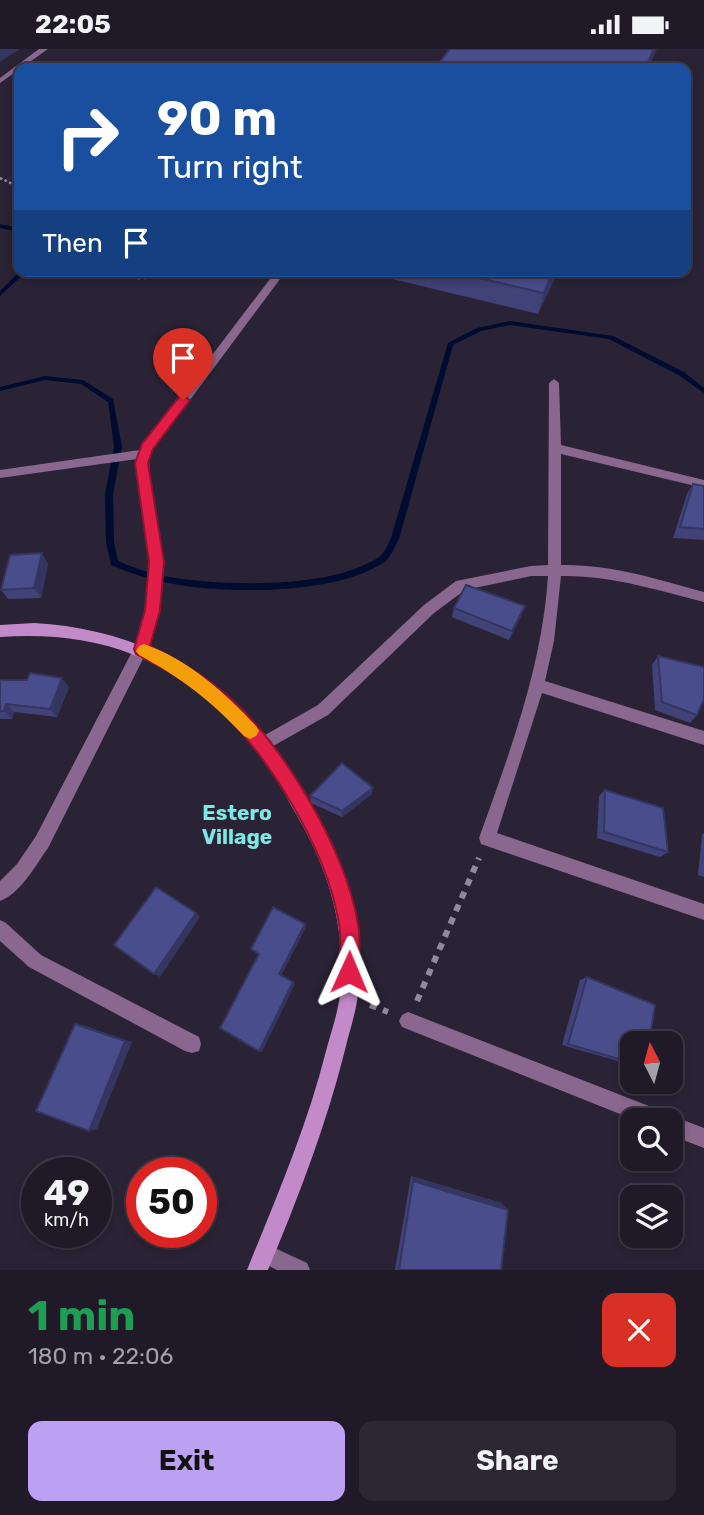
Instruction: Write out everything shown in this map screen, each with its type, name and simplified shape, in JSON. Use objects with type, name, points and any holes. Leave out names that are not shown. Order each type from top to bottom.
[{"type":"main road","points":[[0,631],[42,629],[79,632],[141,649],[182,671],[218,698],[263,744],[316,831],[338,880],[349,926],[349,996],[328,1083],[260,1262]]},
{"type":"street","points":[[25,63],[44,49]]},
{"type":"street","points":[[0,474],[138,455],[276,277]]},
{"type":"street","points":[[554,383],[555,571],[551,614],[536,685],[487,838],[704,912]]},
{"type":"street","points":[[554,448],[704,484]]},
{"type":"street","points":[[0,893],[23,870],[42,842],[141,649],[156,588],[157,562],[138,455]]},
{"type":"street","points":[[263,744],[323,710],[429,609],[461,585],[514,573],[588,570],[622,575],[704,597]]},
{"type":"street","points":[[536,685],[704,738]]},
{"type":"street","points":[[0,929],[35,961],[192,1044]]},
{"type":"street","points":[[408,1021],[629,1108]]},
{"type":"street","points":[[683,1130],[704,1138]]},
{"type":"street","points":[[260,1262],[300,1270]]},
{"type":"path","points":[[125,277],[148,277]]},
{"type":"path","points":[[349,996],[408,1021],[487,838]]},
{"type":"building","points":[[450,49],[654,49],[647,63],[439,63]]},
{"type":"building","points":[[475,277],[551,277],[544,293]]},
{"type":"building","points":[[693,484],[704,486],[704,529],[680,527]]},
{"type":"building","points":[[42,553],[34,588],[1,590],[10,555]]},
{"type":"building","points":[[466,585],[525,606],[512,631],[454,608]]},
{"type":"building","points":[[658,656],[704,667],[704,699],[697,715],[662,702]]},
{"type":"building","points":[[30,673],[62,678],[50,709],[6,704],[4,711],[0,711],[0,680],[27,680]]},
{"type":"building","points":[[342,763],[373,788],[342,811],[310,796]]},
{"type":"building","points":[[605,790],[663,808],[668,852],[604,832]]},
{"type":"building","points":[[156,887],[196,913],[154,974],[114,945]]},
{"type":"building","points":[[273,907],[305,924],[279,974],[293,982],[259,1051],[220,1028],[259,954],[251,949]]},
{"type":"building","points":[[587,977],[655,1005],[651,1031],[620,1031],[620,1059],[568,1044]]},
{"type":"building","points":[[75,1024],[125,1041],[89,1131],[36,1111]]},
{"type":"building","points":[[413,1181],[508,1210],[501,1270],[399,1270]]},
{"type":"waterway","points":[[0,226],[14,229]]},
{"type":"waterway","points":[[0,294],[18,277]]},
{"type":"waterway","points":[[0,389],[45,378],[83,382],[111,401],[118,447],[109,494],[110,542],[114,563],[137,573],[169,580],[247,586],[288,585],[325,580],[357,572],[382,559],[395,539],[450,344],[479,329],[510,323],[611,337],[682,374],[704,391]]},
{"type":"slow traffic","points":[[144,651],[200,684],[218,698],[250,731]]},
{"type":"district","name":"Estero Village","points":[[237,824]]},
{"type":"route","points":[[183,400],[146,447],[141,463],[157,562],[153,610],[141,649],[182,671],[218,698],[263,744],[316,831],[338,880],[349,926],[349,972]]}]
